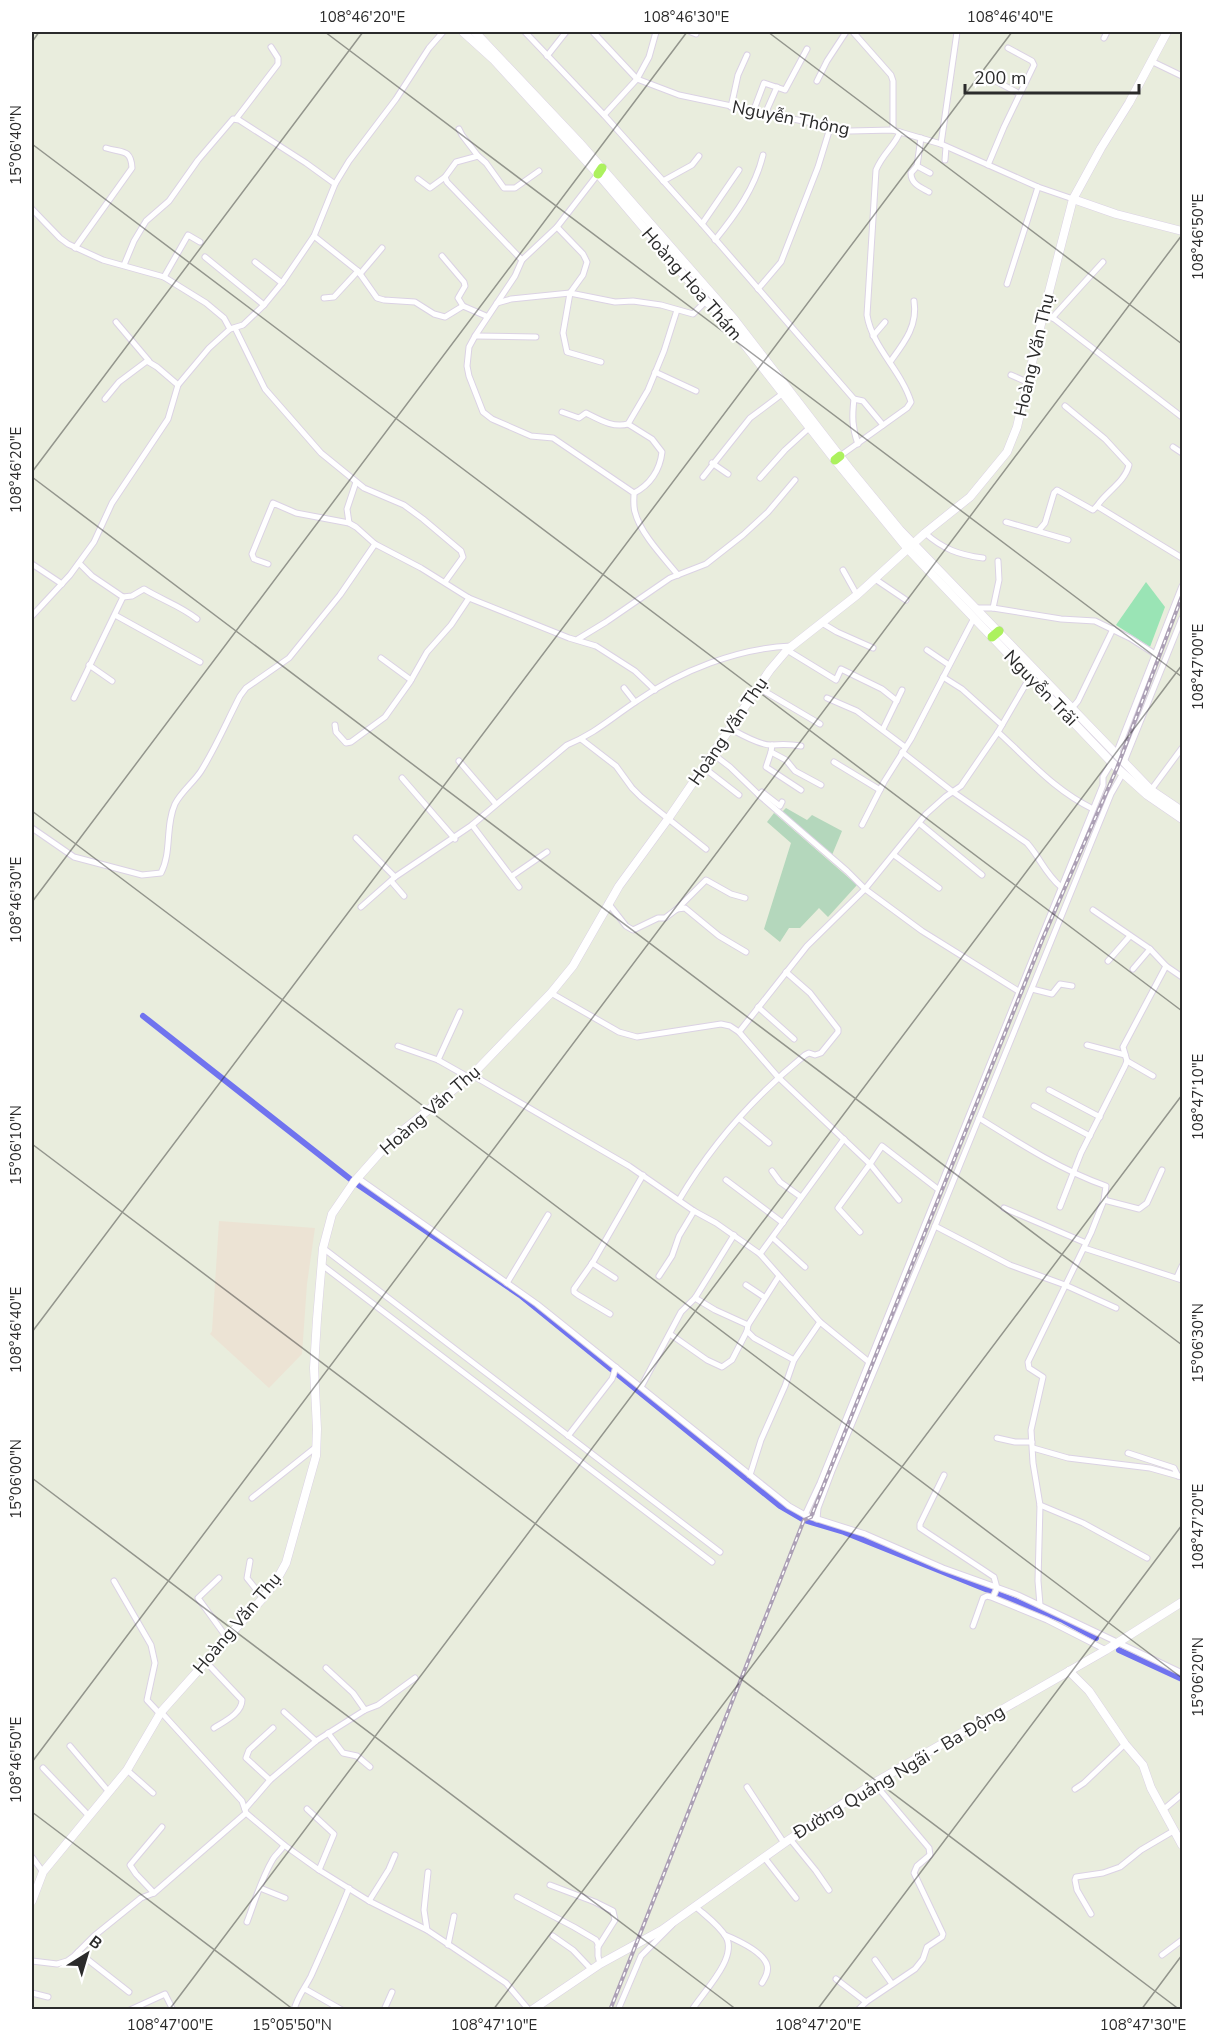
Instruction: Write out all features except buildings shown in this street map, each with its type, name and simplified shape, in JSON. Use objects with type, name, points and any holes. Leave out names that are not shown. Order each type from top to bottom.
[{"type":"main road","name":"Hoàng Hoa Thám","points":[[464,32],[494,60],[600,171],[706,302],[729,325],[809,428],[837,458]]},
{"type":"main road","name":"Hoàng Hoa Thám","points":[[475,32],[734,319],[837,458],[910,546]]},
{"type":"main road","name":"Hoàng Văn Thụ","points":[[32,1900],[43,1872],[127,1770],[160,1713],[263,1598],[286,1563],[316,1456],[314,1368],[323,1248],[332,1214],[357,1178],[392,1139],[470,1076],[551,993],[573,966],[608,903],[770,670],[790,648],[857,595],[910,546],[970,497],[1007,452],[1017,427],[1072,199],[1129,103],[1167,32]]},
{"type":"main road","points":[[1072,199],[1116,214],[1182,231]]},
{"type":"main road","name":"Nguyễn Trãi","points":[[910,546],[976,608],[1030,677],[1112,762],[1147,795],[1182,819]]},
{"type":"main road","name":"Nguyễn Trãi","points":[[910,546],[974,618],[995,634],[1072,708],[1151,790],[1182,811]]},
{"type":"main road","name":"Đường Quảng Ngãi - Ba Động","points":[[530,2010],[600,1964],[662,1930],[787,1841],[874,1783],[1106,1650],[1182,1602]]},
{"type":"main road","points":[[1069,1671],[1089,1691],[1143,1766],[1151,1788],[1182,1845]]},
{"type":"street","points":[[32,616],[62,584],[94,542],[117,495],[168,419],[178,385],[209,348],[233,329],[243,326],[282,283],[314,236],[335,184],[349,161],[443,32]]},
{"type":"street","points":[[525,32],[604,115],[855,399],[863,401],[883,425]]},
{"type":"street","points":[[547,56],[566,32]]},
{"type":"street","name":"Nguyễn Thông","points":[[593,32],[637,80],[679,95],[830,128],[850,131],[893,130],[944,146],[1038,187],[1072,199]]},
{"type":"street","points":[[604,115],[637,80],[649,57],[657,32]]},
{"type":"street","points":[[817,81],[846,32]]},
{"type":"street","points":[[853,32],[891,75],[893,130]]},
{"type":"street","points":[[945,160],[944,146],[957,32]]},
{"type":"street","points":[[124,265],[146,221],[169,201],[198,159],[233,119],[236,119],[278,64],[279,58],[271,48]]},
{"type":"street","points":[[988,165],[1034,64],[1008,48]]},
{"type":"street","points":[[753,112],[764,83],[785,90],[807,49]]},
{"type":"street","points":[[731,107],[738,75],[747,55]]},
{"type":"street","points":[[1151,61],[1182,76]]},
{"type":"street","points":[[992,79],[1020,94]]},
{"type":"street","points":[[765,114],[777,87]]},
{"type":"street","points":[[236,119],[335,184]]},
{"type":"street","points":[[758,289],[781,262],[818,167],[830,128]]},
{"type":"street","points":[[459,129],[504,188],[515,188],[539,171]]},
{"type":"street","points":[[837,458],[907,408],[911,402],[873,336],[867,315],[876,170],[885,152],[900,132]]},
{"type":"street","points":[[921,138],[917,166],[910,173],[913,182],[929,192]]},
{"type":"street","points":[[75,248],[132,168],[131,157],[127,153],[106,148]]},
{"type":"street","points":[[715,240],[746,198],[763,155]]},
{"type":"street","points":[[418,179],[430,188],[445,177],[456,162],[478,156]]},
{"type":"street","points":[[663,181],[692,165],[699,156]]},
{"type":"street","points":[[917,166],[930,173]]},
{"type":"street","points":[[702,224],[739,170]]},
{"type":"street","points":[[600,171],[557,227],[522,260],[469,347],[467,366],[483,412],[492,419],[531,436],[553,438],[634,493]]},
{"type":"street","points":[[445,177],[522,260]]},
{"type":"street","points":[[1007,284],[1038,187]]},
{"type":"street","points":[[32,209],[60,238],[75,248],[103,260],[164,277],[207,303],[224,318],[233,329],[265,388],[321,453],[356,482],[378,496],[404,505],[461,551],[463,557],[445,582]]},
{"type":"street","points":[[557,227],[583,254],[587,262],[583,275],[570,293],[562,333],[567,352],[601,362]]},
{"type":"street","points":[[164,277],[188,235],[200,242]]},
{"type":"street","points":[[314,236],[359,272],[374,295],[380,299],[415,302],[434,314],[445,317],[463,306]]},
{"type":"street","points":[[324,298],[334,297],[382,248]]},
{"type":"street","points":[[442,256],[465,282],[458,298],[463,306],[486,316]]},
{"type":"street","points":[[205,257],[264,305]]},
{"type":"street","points":[[255,262],[282,283]]},
{"type":"street","points":[[1053,318],[1103,262]]},
{"type":"street","points":[[497,303],[511,299],[570,293],[615,302],[633,301],[661,305],[693,314],[706,302]]},
{"type":"street","points":[[890,362],[909,336],[916,313],[914,301]]},
{"type":"street","points":[[562,412],[579,418],[586,413],[607,423],[620,426],[628,424],[656,372],[677,310]]},
{"type":"street","points":[[1044,311],[1182,417]]},
{"type":"street","points":[[116,322],[149,361],[178,385]]},
{"type":"street","points":[[873,336],[885,322]]},
{"type":"street","points":[[475,336],[536,337]]},
{"type":"street","points":[[105,399],[119,382],[143,363],[149,361]]},
{"type":"street","points":[[656,372],[696,391]]},
{"type":"street","points":[[1011,375],[1027,382]]},
{"type":"street","points":[[703,477],[750,417],[782,394]]},
{"type":"street","points":[[855,399],[852,418],[853,431],[858,444]]},
{"type":"street","points":[[1039,530],[1045,523],[1057,490],[1094,510],[1117,485],[1129,465],[1105,439],[1065,406]]},
{"type":"street","points":[[628,424],[652,439],[662,452],[661,460],[650,481],[634,493]]},
{"type":"street","points":[[760,478],[809,428]]},
{"type":"street","points":[[1173,447],[1182,453]]},
{"type":"street","points":[[712,463],[728,474]]},
{"type":"street","points":[[578,639],[669,578],[706,564],[768,512],[795,480]]},
{"type":"street","points":[[349,523],[347,509],[356,482]]},
{"type":"street","points":[[634,493],[635,512],[640,523],[678,575]]},
{"type":"street","points":[[268,564],[254,558],[252,554],[273,503],[296,513],[349,523],[375,544],[469,597],[558,634],[578,639],[612,656],[635,671],[655,690]]},
{"type":"street","points":[[1097,506],[1182,558]]},
{"type":"street","points":[[1006,522],[1068,540]]},
{"type":"street","points":[[925,533],[950,551],[983,558]]},
{"type":"street","points":[[32,828],[74,857],[142,875],[161,873],[176,804],[208,759],[240,696],[246,688],[289,658],[340,595],[375,544]]},
{"type":"street","points":[[993,608],[999,579],[998,561]]},
{"type":"street","points":[[79,563],[123,597],[132,596],[144,589],[180,607],[197,620]]},
{"type":"street","points":[[33,567],[62,584]]},
{"type":"street","points":[[843,570],[857,595]]},
{"type":"street","points":[[875,579],[906,600]]},
{"type":"street","points":[[1116,754],[1182,586]]},
{"type":"street","points":[[74,698],[123,597]]},
{"type":"street","points":[[335,725],[336,732],[346,743],[351,742],[385,717],[427,652],[451,625],[469,597]]},
{"type":"street","points":[[976,608],[993,608],[1061,620],[1095,621],[1130,638],[1155,654]]},
{"type":"street","points":[[115,615],[200,662]]},
{"type":"street","points":[[862,825],[911,739],[974,618]]},
{"type":"street","points":[[1124,762],[1182,618]]},
{"type":"street","points":[[822,623],[873,648]]},
{"type":"street","points":[[1072,708],[1078,701],[1113,629]]},
{"type":"street","points":[[360,906],[393,879],[472,825],[567,745],[608,724],[635,702],[655,690],[706,665],[776,647],[790,648],[836,680],[841,669],[882,689],[897,701]]},
{"type":"street","points":[[927,650],[949,665]]},
{"type":"street","points":[[381,658],[411,680]]},
{"type":"street","points":[[89,665],[112,681]]},
{"type":"street","points":[[943,677],[962,688],[1002,725]]},
{"type":"street","points":[[739,1032],[807,946],[865,890],[926,814],[961,786],[998,732],[1030,677]]},
{"type":"street","points":[[624,688],[635,702]]},
{"type":"street","points":[[759,688],[820,724]]},
{"type":"street","points":[[883,729],[902,690]]},
{"type":"street","points":[[827,698],[857,711],[883,729],[952,792],[1027,843],[1036,853],[1043,868],[1061,887]]},
{"type":"street","points":[[731,729],[771,748],[795,771],[821,785]]},
{"type":"street","points":[[998,732],[1056,786],[1071,798],[1093,809]]},
{"type":"street","points":[[581,739],[616,766],[632,788],[706,849]]},
{"type":"street","points":[[771,748],[788,743],[801,747]]},
{"type":"street","points":[[771,748],[766,767],[801,790]]},
{"type":"street","points":[[1151,790],[1182,748]]},
{"type":"street","points":[[713,754],[847,871],[865,890],[922,931],[1020,992]]},
{"type":"street","points":[[459,761],[496,804]]},
{"type":"street","points":[[834,762],[880,790]]},
{"type":"street","points":[[805,1515],[1020,992],[1103,785],[1103,777],[1112,762]]},
{"type":"street","points":[[704,767],[739,795]]},
{"type":"street","points":[[817,1519],[818,1508],[832,1470],[935,1226],[1110,794],[1123,773]]},
{"type":"street","points":[[402,778],[454,839]]},
{"type":"street","points":[[729,797],[734,790]]},
{"type":"street","points":[[759,795],[762,792],[780,806],[782,802]]},
{"type":"street","points":[[919,823],[982,874]]},
{"type":"street","points":[[472,825],[519,887]]},
{"type":"street","points":[[356,838],[393,879],[404,896]]},
{"type":"street","points":[[512,876],[546,852]]},
{"type":"street","points":[[894,855],[939,888]]},
{"type":"street","points":[[608,903],[633,930],[658,918],[665,918],[706,880],[731,894],[745,898]]},
{"type":"street","points":[[677,909],[682,907],[686,909],[719,936],[746,952]]},
{"type":"street","points":[[1092,910],[1150,949],[1166,966],[1182,977]]},
{"type":"street","points":[[1108,962],[1130,936]]},
{"type":"street","points":[[1133,969],[1150,949]]},
{"type":"street","points":[[1059,1207],[1126,1058],[1123,1047],[1166,966]]},
{"type":"street","points":[[679,1200],[697,1169],[778,1077],[806,1054],[821,1053],[838,1029],[810,993],[786,972]]},
{"type":"street","points":[[1032,989],[1052,994],[1060,984],[1072,986]]},
{"type":"street","points":[[551,993],[620,1032],[637,1037],[721,1024],[730,1026],[739,1032],[778,1077],[870,1164],[899,1200]]},
{"type":"street","points":[[758,1007],[794,1039]]},
{"type":"street","points":[[438,1060],[460,1012]]},
{"type":"street","points":[[1087,1045],[1126,1058],[1153,1076]]},
{"type":"street","points":[[398,1046],[438,1060],[470,1076],[643,1175],[694,1211],[734,1235],[760,1254],[820,1322],[869,1362]]},
{"type":"street","points":[[1049,1090],[1100,1117]]},
{"type":"street","points":[[1034,1106],[1090,1136]]},
{"type":"street","points":[[979,1118],[1022,1145],[1106,1186],[1104,1200],[1085,1246],[1028,1362],[1029,1368],[1043,1377],[1031,1430],[1040,1505],[1038,1581],[1040,1605]]},
{"type":"street","points":[[740,1119],[769,1143]]},
{"type":"street","points":[[760,1254],[844,1139]]},
{"type":"street","points":[[860,1232],[838,1208],[882,1146],[939,1190]]},
{"type":"street","points":[[1104,1200],[1139,1209],[1147,1203],[1162,1170]]},
{"type":"street","points":[[772,1171],[780,1182],[801,1197]]},
{"type":"street","points":[[610,1314],[574,1292],[643,1175]]},
{"type":"street","points":[[357,1178],[537,1304],[789,1506],[805,1515],[865,1534],[943,1568],[1106,1650]]},
{"type":"street","points":[[726,1180],[783,1223]]},
{"type":"street","points":[[1004,1208],[1085,1246],[1180,1279],[1182,1266]]},
{"type":"street","points":[[659,1276],[672,1256],[679,1236],[694,1211]]},
{"type":"street","points":[[507,1283],[548,1215]]},
{"type":"street","points":[[935,1226],[1010,1264],[1116,1308]]},
{"type":"street","points":[[641,1387],[681,1312],[695,1298],[734,1235]]},
{"type":"street","points":[[773,1238],[805,1267]]},
{"type":"street","points":[[323,1248],[720,1552]]},
{"type":"street","points":[[592,1263],[615,1278]]},
{"type":"street","points":[[322,1265],[712,1562]]},
{"type":"street","points":[[670,1334],[707,1360],[722,1367],[732,1360],[764,1297],[779,1276]]},
{"type":"street","points":[[746,1285],[764,1297]]},
{"type":"street","points":[[695,1298],[747,1328],[754,1338],[794,1360]]},
{"type":"street","points":[[750,1475],[761,1440],[794,1360],[820,1322]]},
{"type":"street","points":[[558,1444],[612,1379],[616,1367]]},
{"type":"street","points":[[997,1438],[1032,1445],[1068,1458],[1150,1468],[1180,1476]]},
{"type":"street","points":[[252,1498],[317,1447]]},
{"type":"street","points":[[1128,1453],[1174,1468],[1180,1476]]},
{"type":"street","points":[[944,1475],[920,1528],[994,1578],[995,1593]]},
{"type":"street","points":[[1040,1505],[1083,1523],[1147,1558]]},
{"type":"street","points":[[250,1561],[247,1578],[263,1598]]},
{"type":"street","points":[[219,1578],[198,1598],[226,1638]]},
{"type":"street","points":[[114,1581],[151,1645],[155,1663],[147,1700],[242,1801],[245,1811],[284,1845],[319,1870],[369,1900],[427,1930],[506,1983],[530,2010]]},
{"type":"street","points":[[973,1626],[983,1598],[995,1593],[1040,1605],[1182,1673]]},
{"type":"street","points":[[206,1662],[242,1700],[242,1706],[237,1713],[214,1728]]},
{"type":"street","points":[[327,1668],[353,1693],[365,1710]]},
{"type":"street","points":[[32,1961],[61,1964],[78,1953],[94,1936],[141,1898],[154,1893],[245,1811],[270,1780],[316,1741],[365,1710],[378,1705],[415,1678]]},
{"type":"street","points":[[284,1712],[316,1741]]},
{"type":"street","points":[[270,1780],[246,1758],[249,1750],[273,1728]]},
{"type":"street","points":[[328,1734],[343,1753],[357,1756],[370,1767]]},
{"type":"street","points":[[1075,1789],[1125,1744]]},
{"type":"street","points":[[70,1746],[109,1792]]},
{"type":"street","points":[[43,1768],[89,1816]]},
{"type":"street","points":[[127,1770],[153,1793]]},
{"type":"street","points":[[858,2010],[866,2002],[915,1969],[927,1947],[943,1934],[914,1873],[917,1866],[930,1855],[929,1848],[874,1783]]},
{"type":"street","points":[[747,1787],[787,1841],[816,1871],[829,1890]]},
{"type":"street","points":[[1163,1810],[1182,1794]]},
{"type":"street","points":[[307,1809],[334,1834],[319,1870]]},
{"type":"street","points":[[154,1893],[130,1866],[162,1827]]},
{"type":"street","points":[[1091,1914],[1077,1890],[1075,1878],[1120,1867],[1141,1850],[1175,1830]]},
{"type":"street","points":[[247,1922],[274,1856],[284,1845]]},
{"type":"street","points":[[369,1900],[389,1869],[395,1855]]},
{"type":"street","points":[[32,1857],[43,1872]]},
{"type":"street","points":[[764,1857],[796,1898]]},
{"type":"street","points":[[427,1930],[424,1910],[428,1872]]},
{"type":"street","points":[[550,1885],[613,1911],[615,1920],[598,1947]]},
{"type":"street","points":[[260,1888],[285,1898]]},
{"type":"street","points":[[294,2010],[298,1996],[305,1989],[349,1888]]},
{"type":"street","points":[[517,1897],[596,1941],[600,1964]]},
{"type":"street","points":[[696,1907],[725,1935],[744,1943],[764,1959],[767,1971],[762,1983]]},
{"type":"street","points":[[448,1946],[454,1916]]},
{"type":"street","points":[[618,2010],[641,1956],[662,1937],[676,1919]]},
{"type":"street","points":[[692,2010],[724,1964],[729,1945],[725,1935]]},
{"type":"street","points":[[553,1936],[573,1950],[591,1970]]},
{"type":"street","points":[[1162,1955],[1182,1940]]},
{"type":"street","points":[[78,1953],[129,1992]]},
{"type":"street","points":[[875,1960],[892,1984]]},
{"type":"street","points":[[836,1979],[866,2002]]},
{"type":"street","points":[[305,1989],[342,2010]]},
{"type":"street","points":[[384,2010],[392,1992]]},
{"type":"street","points":[[32,1993],[48,1997]]},
{"type":"street","points":[[130,2010],[165,1994],[173,2010]]},
{"type":"shaded area","points":[[219,1221],[315,1228],[307,1284],[302,1354],[269,1388],[210,1334]]},
{"type":"green space","points":[[1146,582],[1165,607],[1150,647],[1116,625]]},
{"type":"green space","points":[[786,808],[807,820],[812,815],[842,831],[832,855],[782,812]]},
{"type":"green space","points":[[774,813],[857,885],[828,917],[819,908],[800,928],[789,928],[780,942],[764,929],[791,843],[767,822]]},
{"type":"waterway","points":[[143,1016],[354,1182],[520,1295],[780,1506],[804,1520],[844,1532],[1063,1620],[1096,1638]]},
{"type":"waterway","points":[[1119,1650],[1182,1679]]},
{"type":"railway","points":[[610,2010],[804,1520],[811,1517],[1043,938],[1117,768],[1182,596]]}]
